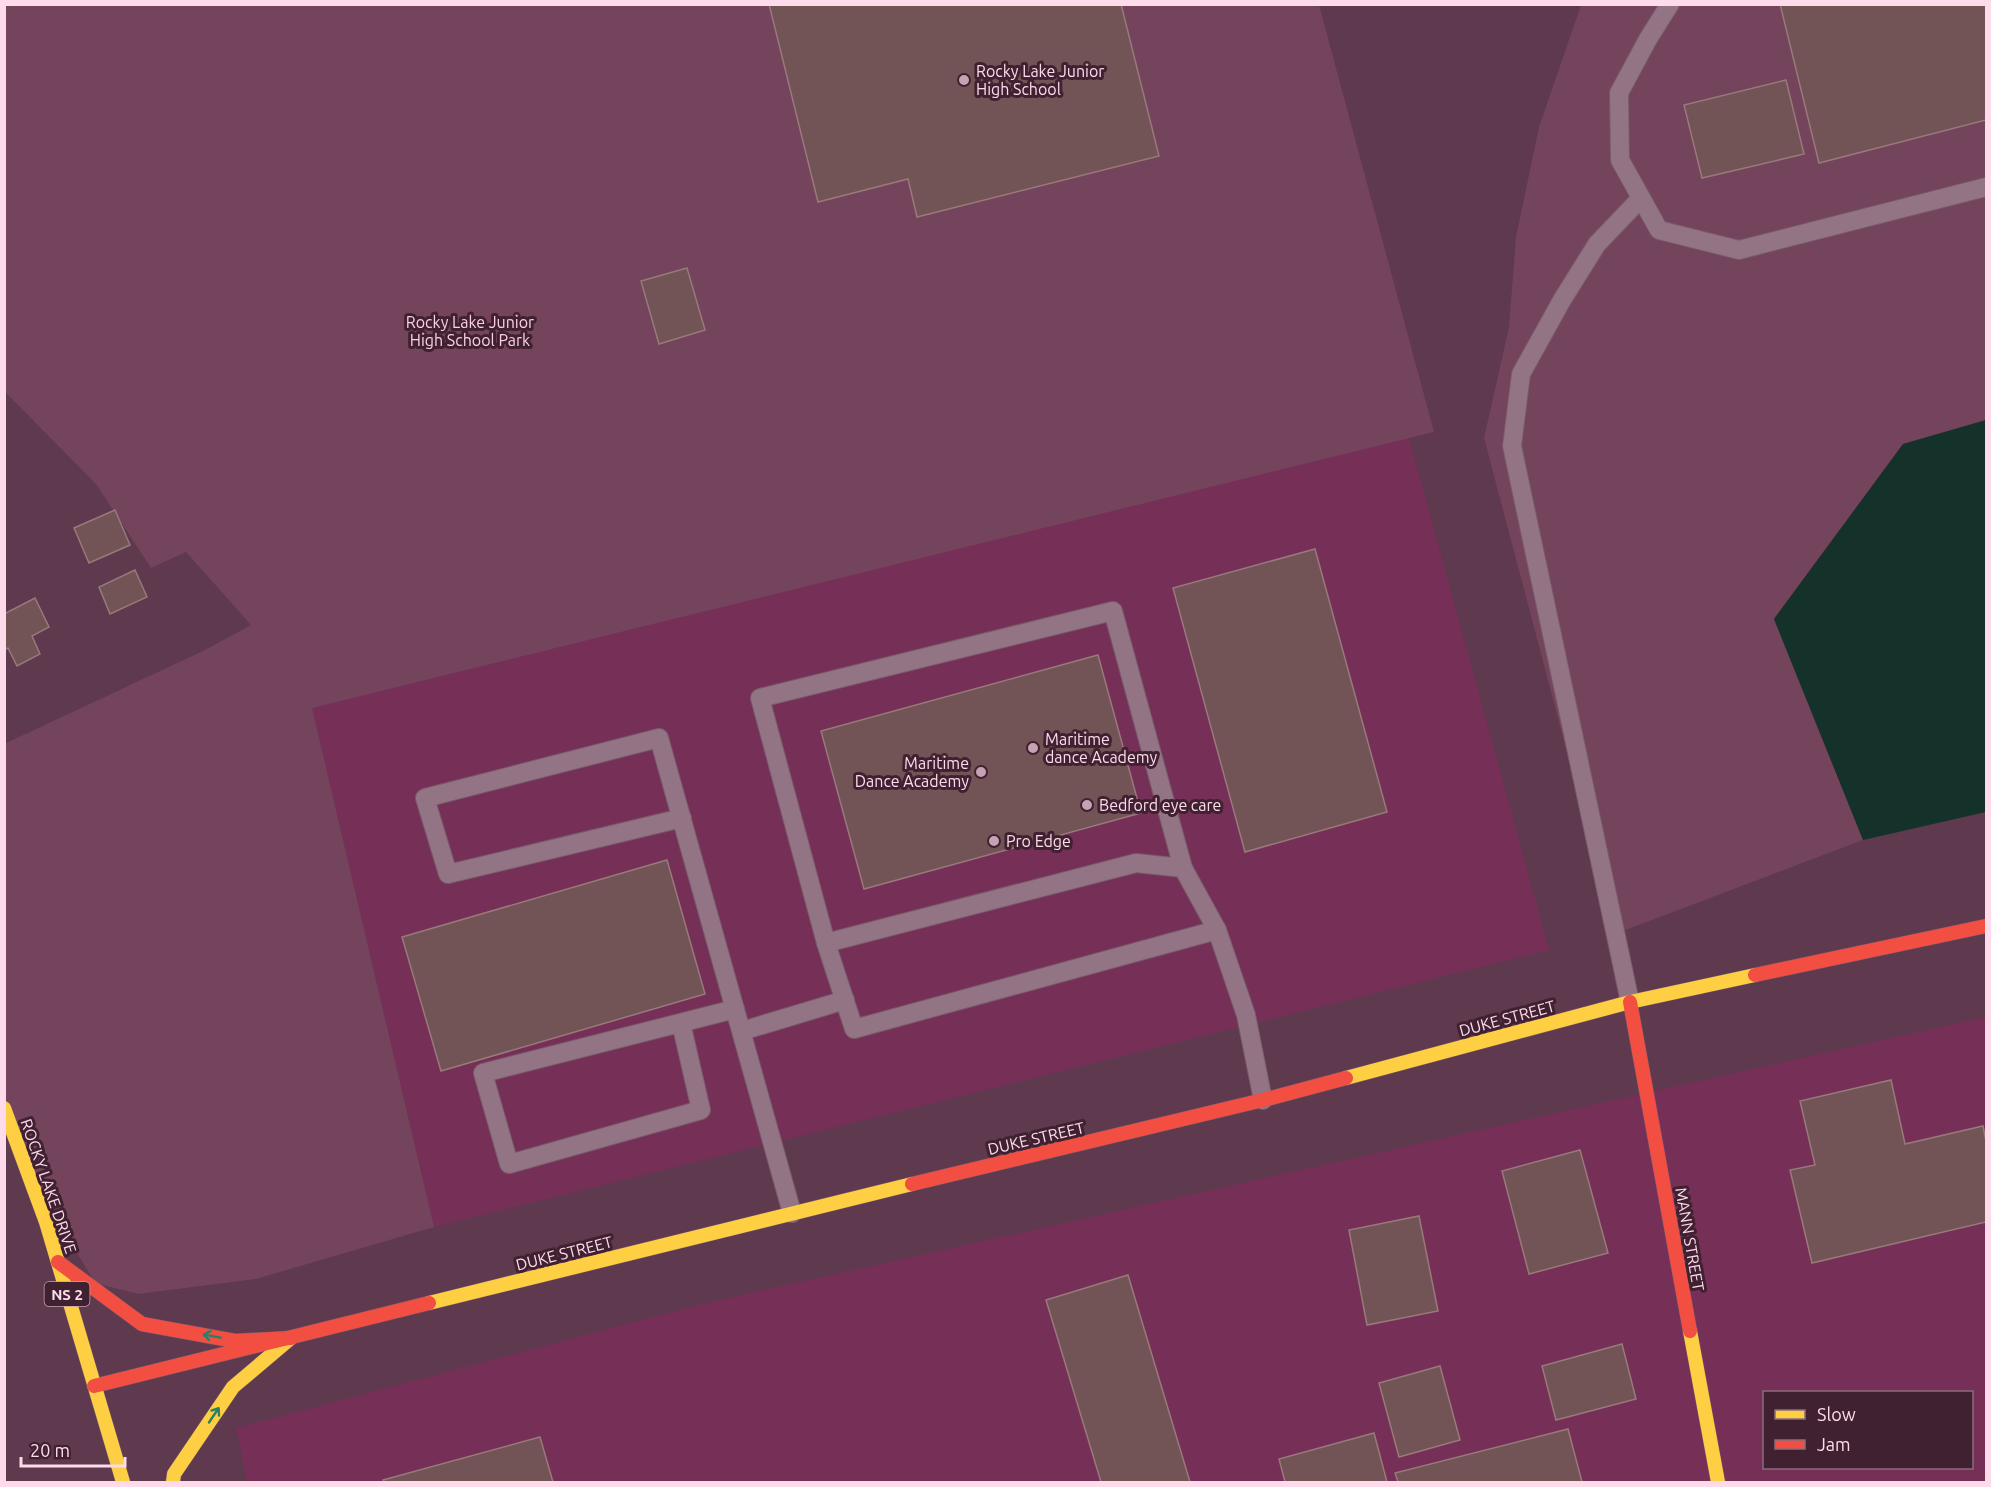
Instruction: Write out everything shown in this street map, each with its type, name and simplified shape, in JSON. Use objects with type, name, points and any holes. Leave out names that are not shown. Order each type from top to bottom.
[{"type":"main road","name":"DUKE STREET","points":[[94,1386],[792,1213],[1263,1100],[1630,1002],[1986,926]]},
{"type":"main road","name":"MANN STREET","points":[[1630,1002],[1718,1482]]},
{"type":"main road","name":"ROCKY LAKE DRIVE","points":[[4,1108],[46,1222],[123,1482]]},
{"type":"main road","points":[[58,1262],[142,1324],[235,1341],[291,1338]]},
{"type":"main road","points":[[173,1482],[174,1474],[233,1387],[291,1338]]},
{"type":"lane","points":[[1670,4],[1619,93],[1620,160],[1659,230],[1739,250],[1986,187]]},
{"type":"lane","points":[[1630,1002],[1512,446],[1521,374],[1562,300],[1598,244],[1641,198]]},
{"type":"lane","points":[[1217,930],[854,1029],[826,944],[760,698],[1113,611],[1183,868],[1217,930],[1246,1015],[1263,1100]]},
{"type":"lane","points":[[682,818],[448,874],[425,798],[659,738],[682,818],[735,1009],[742,1031],[792,1213]]},
{"type":"lane","points":[[826,944],[1136,862],[1183,868]]},
{"type":"lane","points":[[742,1031],[845,1000]]},
{"type":"lane","points":[[681,1023],[701,1110],[508,1164],[483,1073],[735,1009]]},
{"type":"shaded area","points":[[1319,5],[1434,432],[1409,438],[1549,950],[434,1227],[312,708],[251,625],[186,551]]},
{"type":"shaded area","points":[[1986,420],[1986,812],[1863,840],[1774,619],[1903,444]]},
{"type":"shaded area","points":[[1986,1017],[1986,1482],[247,1482],[236,1428],[706,1303]]},
{"type":"green space","name":"Rocky Lake Junior High School Park","points":[[5,5],[1319,5],[1434,432],[312,708],[434,1227],[256,1279],[138,1294],[95,1283],[5,1121],[4,744],[205,650],[251,625],[186,552],[151,568],[96,484],[5,392]]},
{"type":"green space","points":[[1581,5],[1986,5],[1986,420],[1903,444],[1774,619],[1863,840],[1615,934],[1484,438],[1509,327],[1516,237],[1539,127]]},
{"type":"building","name":"Rocky Lake Junior High School","points":[[769,4],[1121,4],[1159,156],[917,217],[908,179],[818,202]]},
{"type":"building","points":[[1780,4],[1986,4],[1986,120],[1819,163]]},
{"type":"building","points":[[1786,80],[1804,154],[1702,178],[1684,105]]},
{"type":"building","points":[[687,268],[705,330],[659,344],[641,281]]},
{"type":"building","points":[[115,510],[130,545],[89,563],[74,528]]},
{"type":"building","points":[[1315,549],[1387,812],[1245,852],[1173,588]]},
{"type":"building","points":[[135,570],[147,597],[110,614],[99,587]]},
{"type":"building","points":[[35,598],[49,627],[32,636],[40,654],[17,666],[8,648],[4,650],[4,614]]},
{"type":"building","name":"Maritime Dance Academy","points":[[1098,655],[1141,813],[864,889],[821,731]]},
{"type":"building","points":[[667,860],[705,994],[441,1071],[402,937]]},
{"type":"building","points":[[1891,1080],[1905,1144],[1983,1126],[1986,1141],[1986,1222],[1812,1263],[1790,1170],[1815,1165],[1800,1101]]},
{"type":"building","points":[[1580,1150],[1608,1253],[1529,1274],[1502,1171]]},
{"type":"building","points":[[1419,1216],[1438,1311],[1367,1325],[1349,1230]]},
{"type":"building","points":[[1128,1275],[1190,1482],[1101,1482],[1046,1300]]},
{"type":"building","points":[[1622,1344],[1636,1399],[1556,1420],[1542,1366]]},
{"type":"building","points":[[1440,1366],[1460,1440],[1399,1457],[1379,1383]]},
{"type":"building","points":[[1568,1429],[1582,1482],[1398,1482],[1395,1473]]},
{"type":"building","points":[[1374,1433],[1387,1482],[1285,1482],[1279,1459]]},
{"type":"building","points":[[540,1437],[553,1482],[384,1482],[383,1480]]},
{"type":"traffic: slow","points":[[1346,1078],[1630,1002],[1755,975]]},
{"type":"traffic: slow","points":[[4,1108],[46,1222],[123,1482]]},
{"type":"traffic: slow","points":[[429,1303],[912,1184]]},
{"type":"traffic: slow","points":[[1690,1331],[1718,1482]]},
{"type":"traffic: slow","points":[[173,1482],[174,1474],[233,1387],[291,1338]]},
{"type":"traffic: jam","points":[[1755,975],[1986,926]]},
{"type":"traffic: jam","points":[[1630,1002],[1690,1331]]},
{"type":"traffic: jam","points":[[912,1184],[1346,1078]]},
{"type":"traffic: jam","points":[[58,1262],[142,1324],[235,1341],[291,1338]]},
{"type":"traffic: jam","points":[[94,1386],[429,1303]]},
{"type":"place","name":"Rocky Lake Junior High School","points":[[964,80]]},
{"type":"place","name":"Maritime dance Academy","points":[[1033,748]]},
{"type":"place","name":"Maritime Dance Academy","points":[[981,772]]},
{"type":"place","name":"Bedford eye care","points":[[1087,805]]},
{"type":"place","name":"Pro Edge","points":[[994,841]]}]
